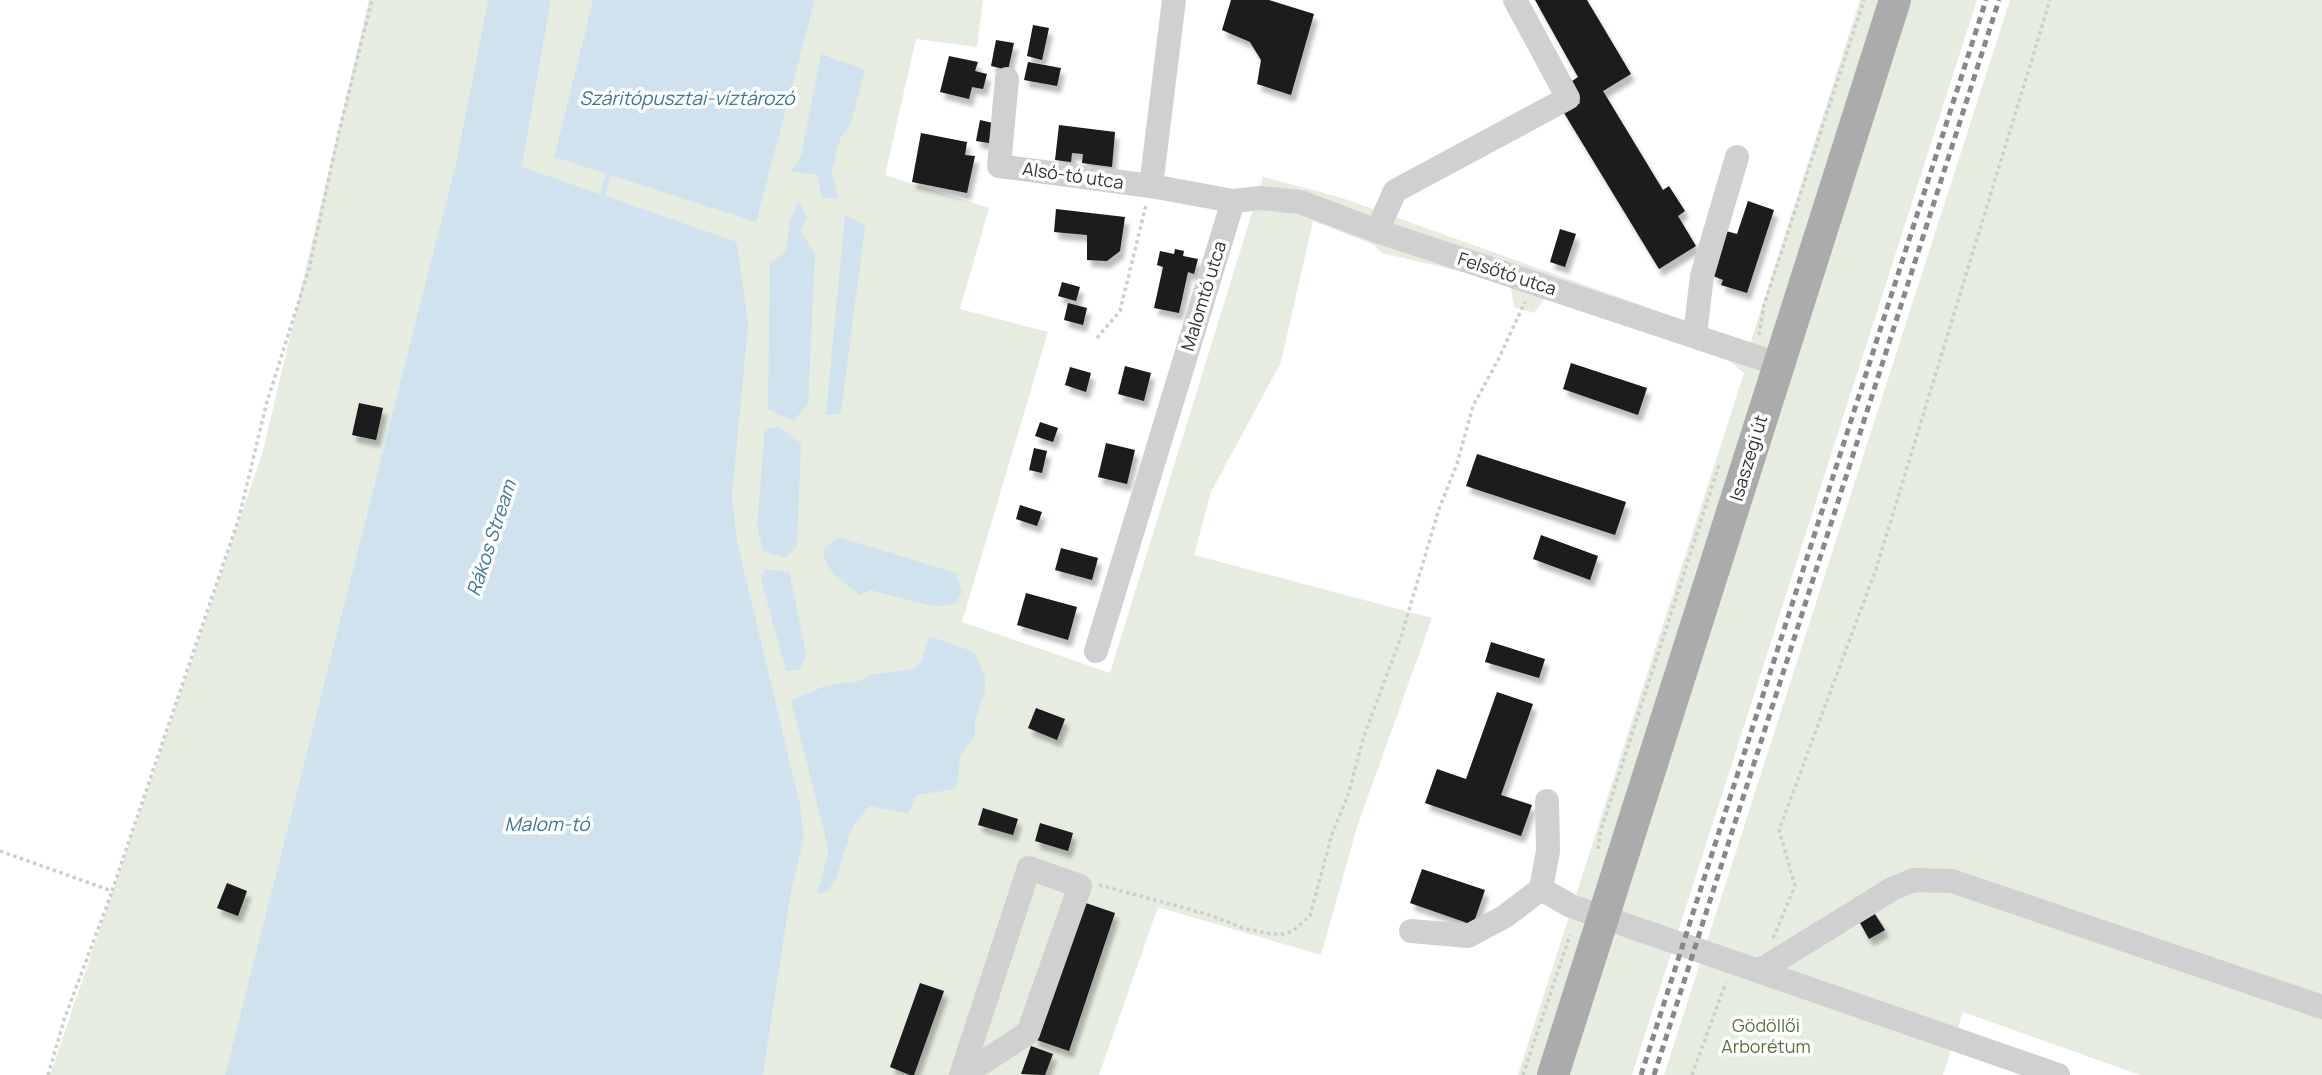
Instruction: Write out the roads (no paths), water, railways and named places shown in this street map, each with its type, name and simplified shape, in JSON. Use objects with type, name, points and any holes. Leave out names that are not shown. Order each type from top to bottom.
[{"type":"main road","name":"Isaszegi út","points":[[1553,1075],[1593,914],[1766,360],[1895,0]]},
{"type":"street","points":[[1174,0],[1150,186],[1233,201]]},
{"type":"street","points":[[1377,231],[1395,191],[1568,98],[1515,0]]},
{"type":"street","name":"Alsó-tó utca","points":[[1007,79],[999,166],[1150,186]]},
{"type":"street","points":[[1695,334],[1702,276],[1737,157]]},
{"type":"street","name":"Felsőtó utca","points":[[1233,201],[1260,198],[1300,202],[1377,231],[1695,334],[1766,360]]},
{"type":"street","name":"Malomtó utca","points":[[1096,650],[1233,201]]},
{"type":"street","points":[[1685,254],[1702,276]]},
{"type":"street","points":[[1411,931],[1468,936],[1504,917],[1541,889],[1548,851],[1547,801]]},
{"type":"street","points":[[1029,868],[1080,886],[1028,1033],[962,1075],[1029,868]]},
{"type":"street","points":[[1759,971],[1892,889],[1914,880],[1952,881],[2322,1007]]},
{"type":"street","points":[[1541,889],[1593,914],[2058,1075]]},
{"type":"water","name":"Malom-tó","points":[[488,0],[551,0],[522,167],[737,242],[748,325],[732,495],[737,540],[800,804],[804,838],[791,893],[763,1075],[225,1075],[456,162]]},
{"type":"water","name":"Száritópusztai-víztározó","points":[[593,0],[815,0],[756,222],[554,157]]},
{"type":"water","points":[[821,54],[865,70],[850,126],[841,137],[834,156],[837,160],[831,170],[838,197],[822,199],[817,175],[791,171],[801,156]]},
{"type":"water","points":[[798,201],[807,216],[800,231],[815,253],[808,404],[793,421],[768,409],[770,263],[786,252],[790,221]]},
{"type":"water","points":[[845,215],[865,225],[841,414],[826,415]]},
{"type":"water","points":[[779,426],[801,444],[797,546],[785,558],[763,551],[757,526],[765,429]]},
{"type":"water","points":[[838,537],[956,573],[962,592],[956,603],[936,607],[870,590],[860,595],[836,576],[827,564],[823,550]]},
{"type":"water","points":[[765,569],[789,572],[806,653],[800,670],[786,671],[761,579]]},
{"type":"water","points":[[929,636],[974,652],[985,677],[985,690],[975,721],[975,734],[960,757],[955,789],[917,795],[907,814],[870,806],[855,823],[849,836],[836,880],[827,891],[817,894],[829,851],[791,700],[825,686],[859,681],[874,674],[913,669],[922,660]]},
{"type":"waterway","name":"Rákos Stream","points":[[601,200],[610,169]]},
{"type":"railway","points":[[1641,1075],[1986,0]]},
{"type":"railway","points":[[1654,1075],[1999,0]]},
{"type":"park label","name":"Gödöllői Arborétum","points":[[1766,1036]]}]
